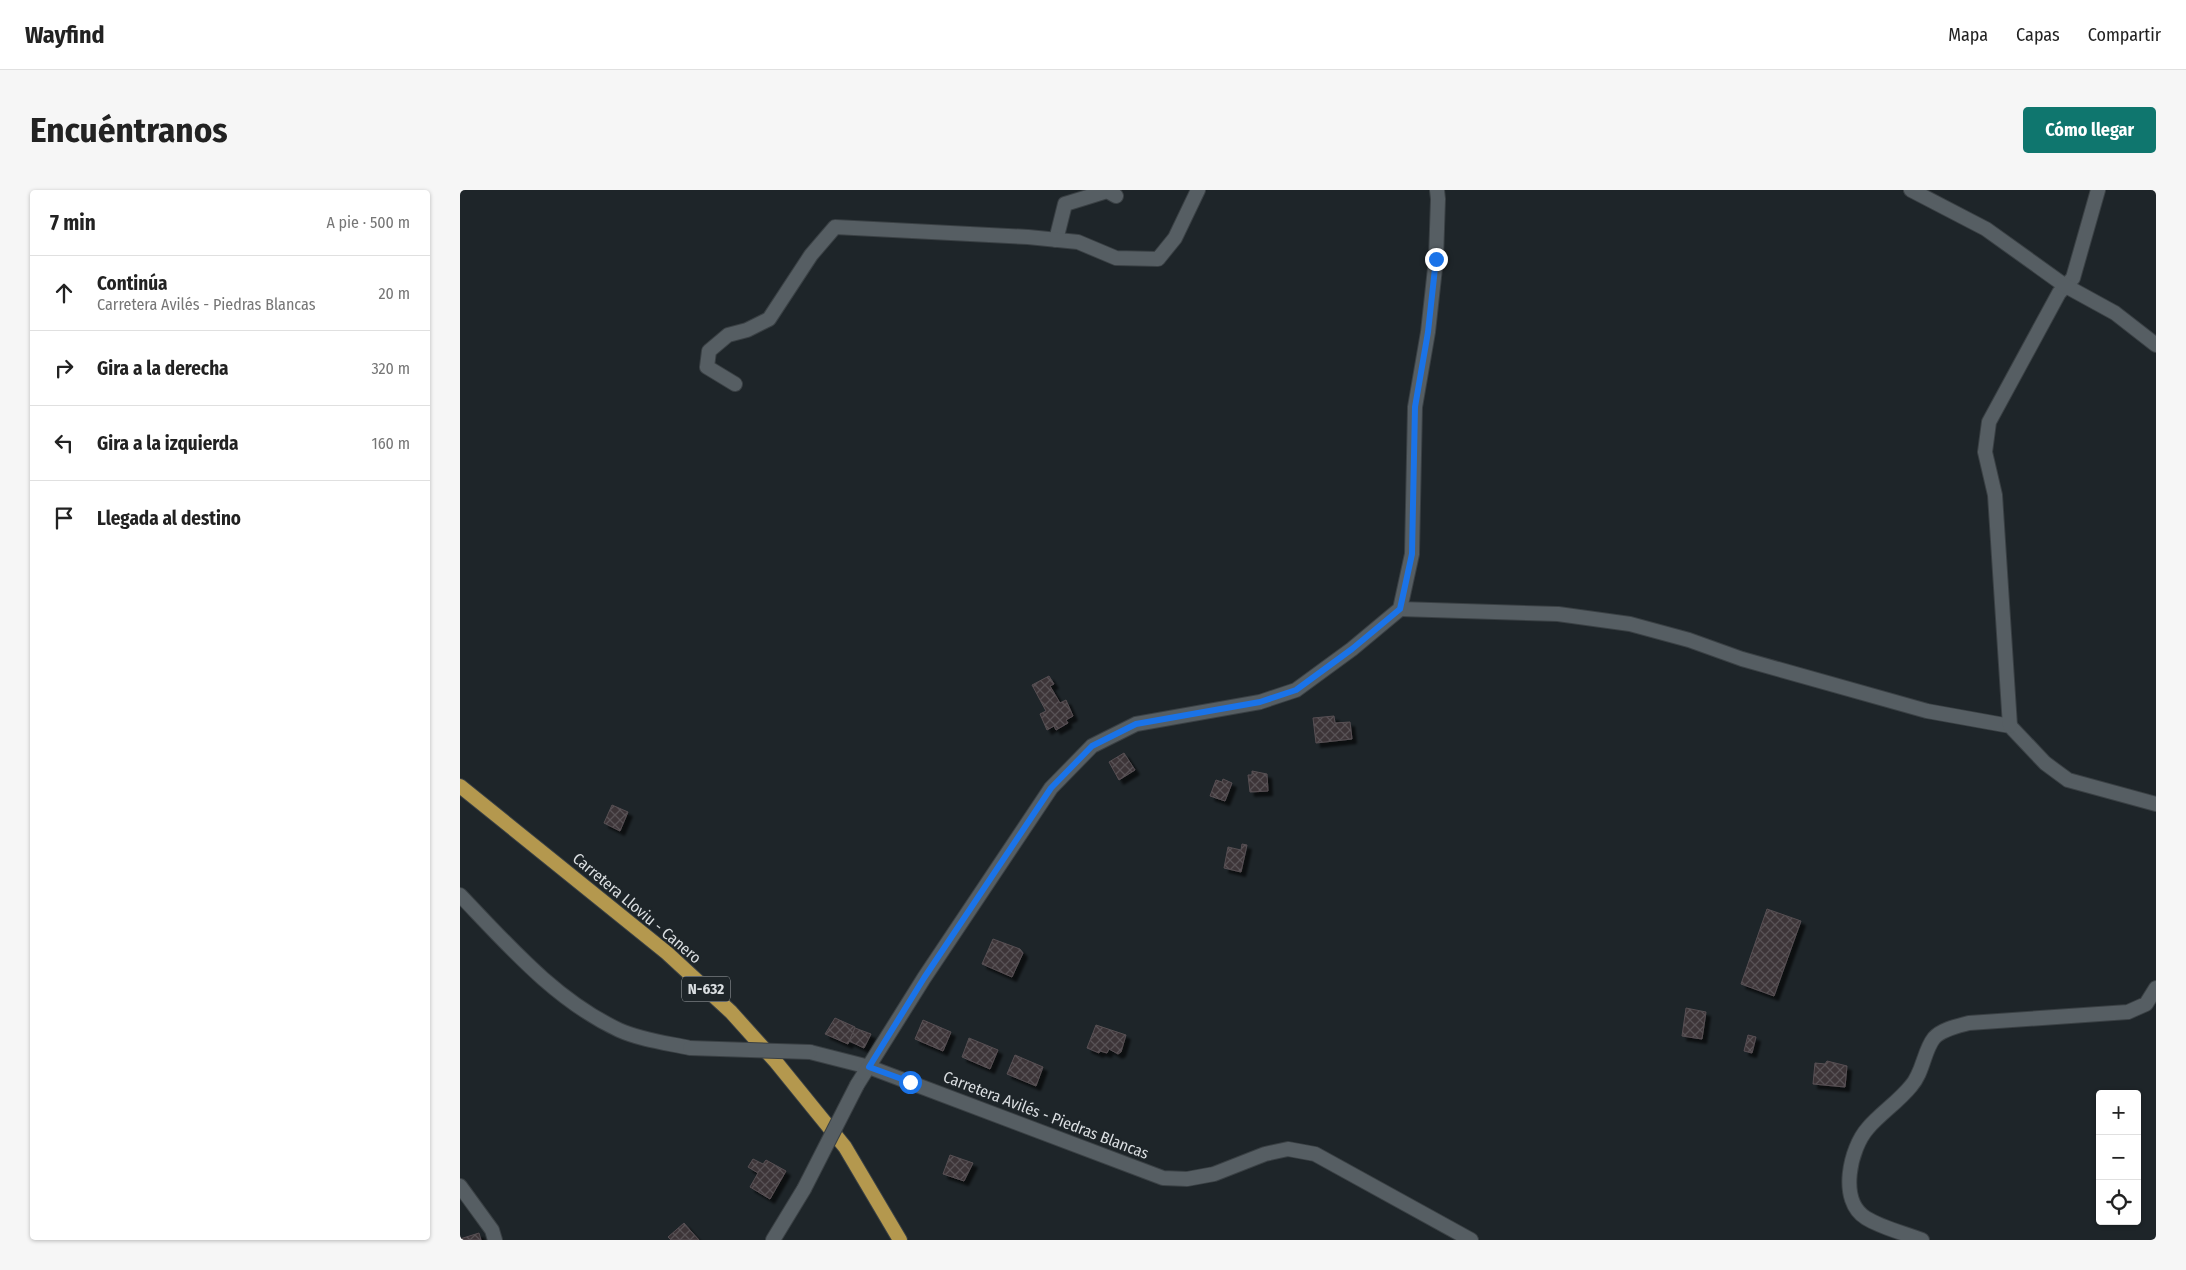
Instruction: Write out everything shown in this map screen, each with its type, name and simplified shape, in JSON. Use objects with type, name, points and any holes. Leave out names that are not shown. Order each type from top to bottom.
[{"type":"highway","name":"Carretera Lloviu - Canero","points":[[460,786],[667,953],[730,1012],[776,1062],[846,1147],[900,1240]]},
{"type":"street","points":[[735,384],[707,367],[710,351],[728,335],[747,330],[769,319],[811,255],[835,227],[943,231],[1078,242],[1116,258],[1158,259],[1176,238],[1198,190]]},
{"type":"street","points":[[773,1240],[804,1189],[857,1085],[924,978],[1051,788],[1092,746],[1136,724],[1260,702],[1296,690],[1352,649],[1400,609],[1412,554],[1415,407],[1428,332],[1435,268],[1437,190]]},
{"type":"street","points":[[1911,190],[1986,229],[2064,285],[2115,313],[2156,345]]},
{"type":"street","points":[[2010,726],[1995,495],[1984,452],[1989,422],[2064,285],[2073,278],[2098,190]]},
{"type":"street","points":[[1056,240],[1065,204],[1108,191],[1116,196]]},
{"type":"street","points":[[1400,609],[1558,614],[1630,624],[1927,711],[2010,726],[2045,764],[2068,780],[2156,804]]},
{"type":"street","name":"Carretera Avilés - Piedras Blancas","points":[[460,895],[544,980],[582,1011],[621,1031],[690,1048],[810,1052],[869,1067],[1163,1178],[1187,1180],[1214,1174],[1265,1154],[1288,1149],[1315,1154],[1471,1240]]},
{"type":"street","points":[[1922,1240],[1864,1217],[1856,1206],[1850,1190],[1849,1173],[1853,1154],[1867,1128],[1897,1103],[1915,1082],[1934,1038],[1949,1029],[1969,1023],[2128,1012],[2146,1004],[2156,988]]},
{"type":"street","points":[[460,1186],[492,1230],[495,1240]]},
{"type":"building","points":[[1049,676],[1054,684],[1050,686],[1060,703],[1066,700],[1073,716],[1066,720],[1068,723],[1056,730],[1054,726],[1047,730],[1040,714],[1046,711],[1032,685]]},
{"type":"building","points":[[1334,716],[1335,723],[1350,722],[1352,739],[1316,743],[1313,718]]},
{"type":"building","points":[[1124,753],[1135,770],[1119,780],[1109,762]]},
{"type":"building","points":[[1252,771],[1267,774],[1268,791],[1250,792],[1248,775],[1252,775]]},
{"type":"building","points":[[1223,779],[1232,783],[1225,801],[1210,796],[1216,780],[1222,782]]},
{"type":"building","points":[[612,805],[628,812],[620,831],[604,823]]},
{"type":"building","points":[[1242,844],[1247,845],[1241,872],[1224,868],[1228,847],[1241,850]]},
{"type":"building","points":[[1767,909],[1801,921],[1774,996],[1741,984]]},
{"type":"building","points":[[993,939],[1020,949],[1023,953],[1012,977],[982,964]]},
{"type":"building","points":[[1686,1008],[1706,1012],[1702,1039],[1682,1036]]},
{"type":"building","points":[[835,1018],[855,1027],[848,1044],[825,1034]]},
{"type":"building","points":[[923,1020],[951,1032],[943,1051],[915,1039]]},
{"type":"building","points":[[1096,1025],[1126,1035],[1121,1052],[1118,1054],[1109,1049],[1107,1053],[1100,1051],[1099,1053],[1087,1048]]},
{"type":"building","points":[[855,1028],[871,1034],[864,1048],[849,1041]]},
{"type":"building","points":[[1748,1035],[1756,1037],[1752,1053],[1744,1051]]},
{"type":"building","points":[[969,1038],[998,1050],[990,1069],[962,1057]]},
{"type":"building","points":[[1015,1055],[1043,1067],[1036,1086],[1007,1074]]},
{"type":"building","points":[[1827,1061],[1847,1066],[1845,1087],[1813,1084],[1815,1063],[1825,1064]]},
{"type":"building","points":[[950,1155],[973,1163],[964,1181],[943,1174]]},
{"type":"building","points":[[753,1159],[763,1164],[766,1160],[786,1171],[770,1199],[750,1187],[758,1173],[748,1167]]},
{"type":"building","points":[[684,1223],[699,1240],[671,1240],[668,1237]]},
{"type":"building","points":[[479,1233],[481,1240],[460,1240],[460,1239]]},
{"type":"route","points":[[910,1082],[869,1067],[924,978],[1051,788],[1092,746],[1136,724],[1260,702],[1296,690],[1352,649],[1400,609],[1412,554],[1415,407],[1428,332],[1436,259]]}]
